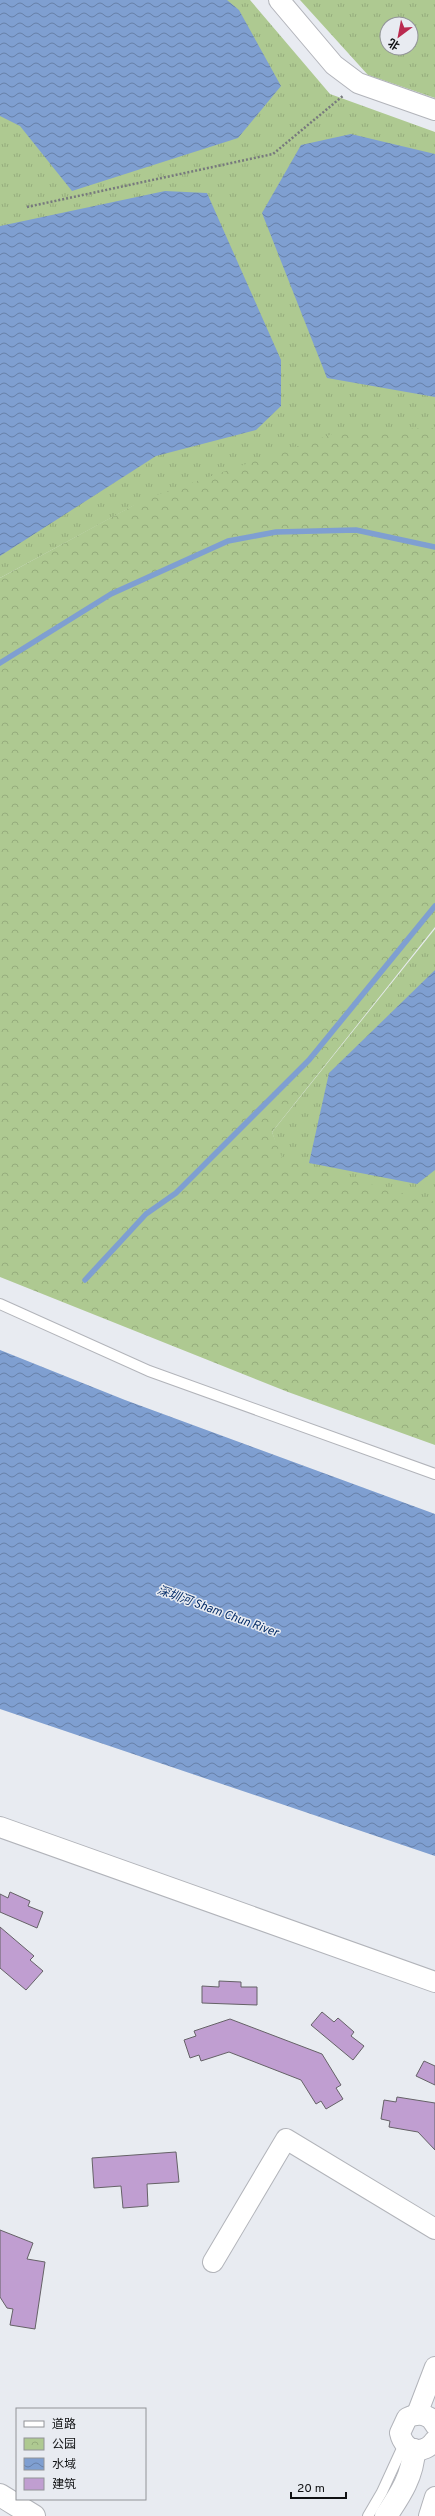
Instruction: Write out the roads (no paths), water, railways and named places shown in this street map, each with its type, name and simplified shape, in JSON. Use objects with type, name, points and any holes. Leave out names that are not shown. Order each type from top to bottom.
[{"type":"street","points":[[279,0],[334,66],[358,83],[435,110]]},
{"type":"street","points":[[0,1826],[435,1982]]},
{"type":"street","points":[[213,2262],[286,2139],[435,2229]]},
{"type":"street","points":[[417,2414],[435,2368]]},
{"type":"street","points":[[386,2516],[402,2492],[413,2467],[409,2447],[400,2433],[403,2422],[407,2418],[417,2414],[429,2417],[435,2425]]},
{"type":"street","points":[[409,2447],[426,2448],[435,2440]]},
{"type":"street","points":[[0,2495],[34,2516]]},
{"type":"street","points":[[429,2516],[435,2497]]},
{"type":"lane","points":[[0,1304],[149,1371],[435,1474]]},
{"type":"lane","points":[[368,2516],[409,2447]]},
{"type":"water","points":[[0,0],[227,0],[239,10],[281,86],[238,138],[72,191],[20,126],[0,116]]},
{"type":"water","points":[[351,134],[435,154],[435,397],[327,378],[262,213],[301,145]]},
{"type":"water","points":[[165,191],[207,193],[281,360],[281,406],[256,430],[156,456],[0,556],[0,226]]},
{"type":"water","points":[[435,970],[435,1170],[417,1184],[309,1163],[329,1073]]},
{"type":"water","name":"深圳河 Sham Chun River","points":[[0,1350],[125,1400],[435,1514],[435,1856],[0,1709]]},
{"type":"waterway","points":[[0,663],[111,594],[228,541],[276,532],[356,530],[435,547]]},
{"type":"waterway","points":[[85,1280],[146,1214],[176,1193],[309,1060],[435,906]]}]
